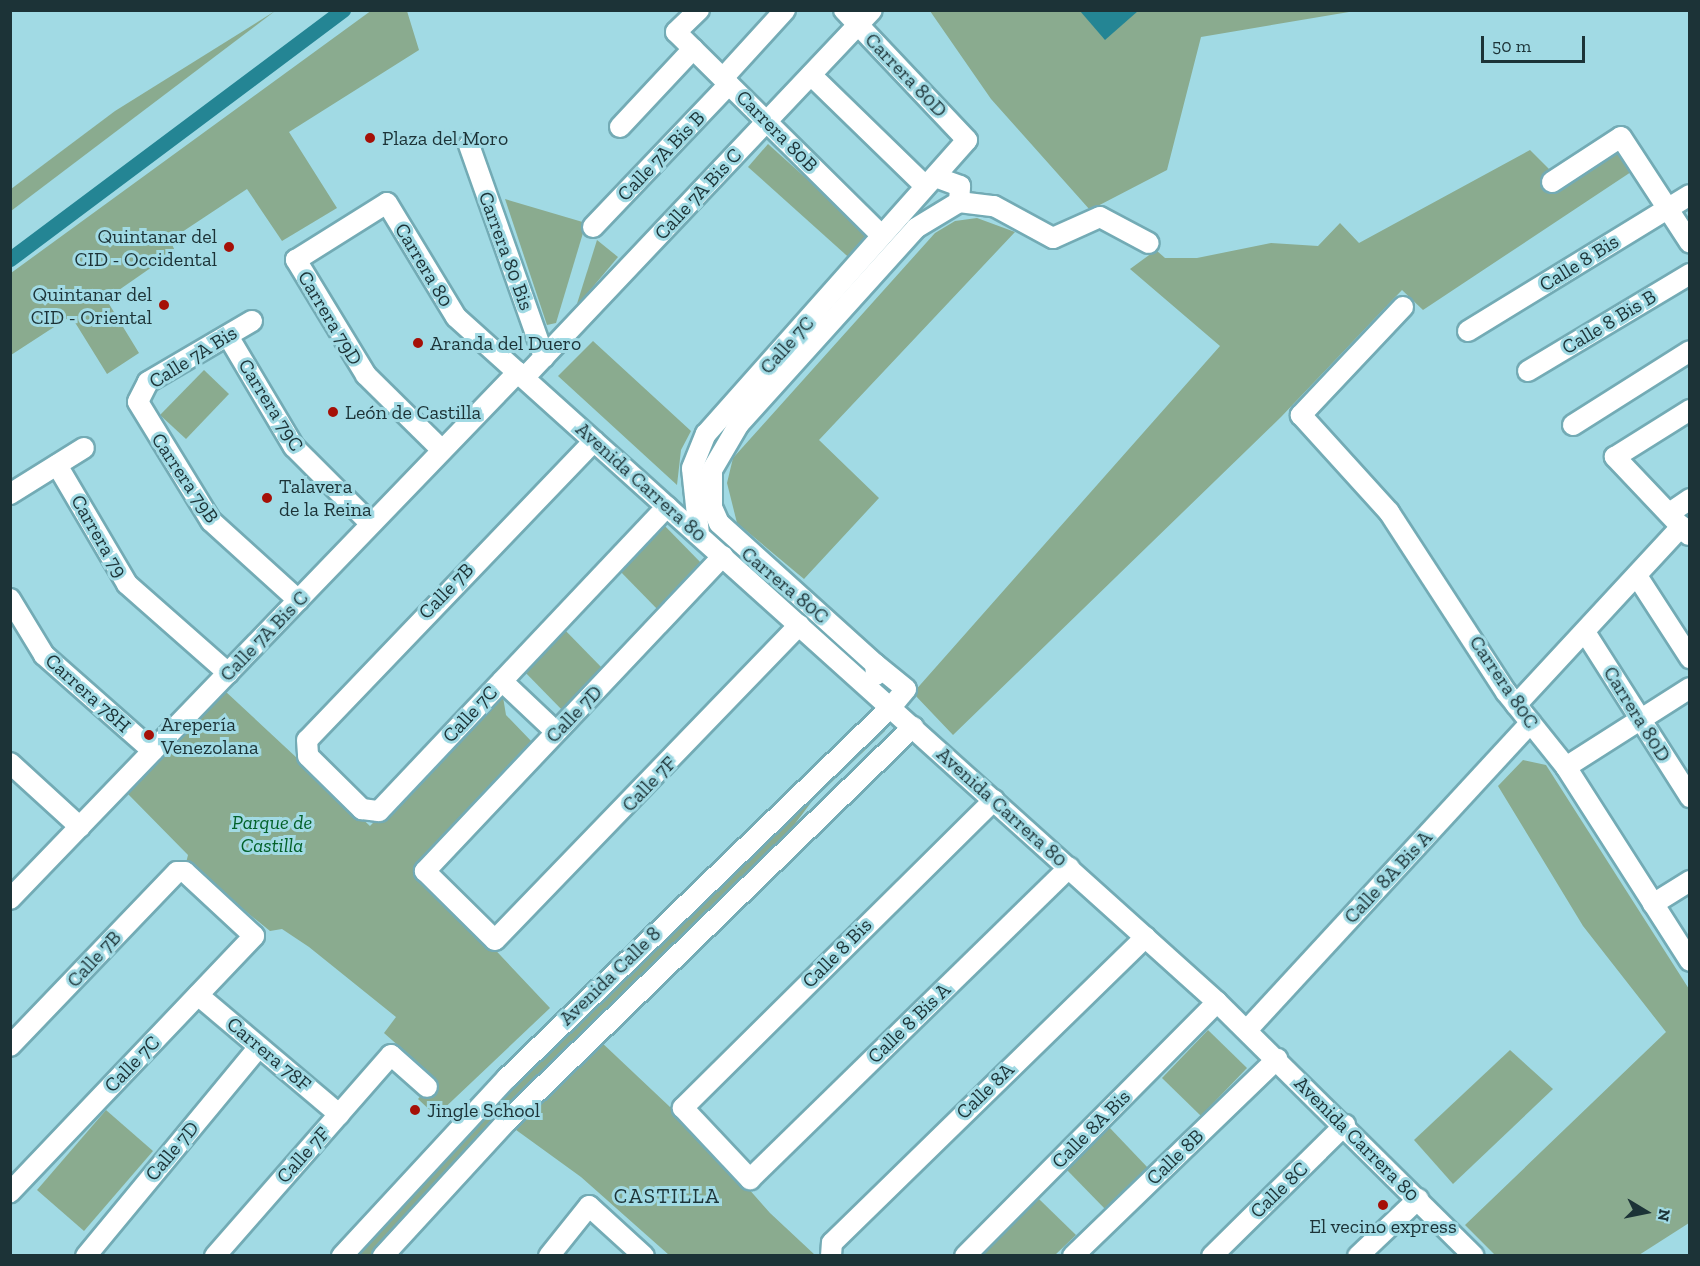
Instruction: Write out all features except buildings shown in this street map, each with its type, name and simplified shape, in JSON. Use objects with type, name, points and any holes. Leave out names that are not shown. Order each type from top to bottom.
[{"type":"street","points":[[676,32],[685,10]]},
{"type":"street","points":[[676,32],[699,10]]},
{"type":"street","name":"Calle 7A Bis B","points":[[593,227],[726,81],[785,10]]},
{"type":"street","name":"Carrera 80D","points":[[844,10],[967,140]]},
{"type":"street","name":"Calle 7A Bis C","points":[[10,899],[228,674],[370,522],[521,375],[544,357],[872,10]]},
{"type":"street","name":"Carrera 80B","points":[[676,32],[877,231]]},
{"type":"street","points":[[620,128],[693,49]]},
{"type":"street","points":[[811,75],[928,179],[960,186],[959,202],[994,206],[1053,238],[1100,217],[1149,243]]},
{"type":"street","points":[[1552,182],[1621,137],[1689,243]]},
{"type":"street","name":"Calle 7C","points":[[699,534],[692,468],[706,434],[928,179],[967,140]]},
{"type":"street","name":"Carrera 80 Bis","points":[[469,145],[544,357]]},
{"type":"street","name":"Calle 8 Bis","points":[[1468,331],[1689,195]]},
{"type":"street","name":"Calle 7C","points":[[712,470],[739,424],[916,228],[959,202]]},
{"type":"street","name":"Carrera 79D","points":[[387,203],[296,260],[366,375],[442,450]]},
{"type":"street","name":"Carrera 80","points":[[387,203],[456,316],[521,375]]},
{"type":"street","name":"Calle 8 Bis B","points":[[1528,371],[1689,274]]},
{"type":"street","name":"Carrera 80C","points":[[1403,307],[1301,415],[1389,512],[1516,705],[1566,767],[1689,961]]},
{"type":"street","name":"Calle 7A Bis","points":[[137,396],[148,382],[252,321]]},
{"type":"street","name":"Carrera 79C","points":[[228,336],[294,447],[370,522]]},
{"type":"street","points":[[1573,425],[1689,351]]},
{"type":"street","name":"Avenida Carrera 80","points":[[521,375],[1217,1002],[1345,1125],[1474,1256]]},
{"type":"street","name":"Carrera 79B","points":[[137,396],[172,464],[211,521],[298,600]]},
{"type":"street","points":[[1681,525],[1615,456],[1689,410]]},
{"type":"street","name":"Calle 7B","points":[[371,813],[306,747],[432,605],[594,441]]},
{"type":"street","points":[[10,494],[84,448]]},
{"type":"street","name":"Carrera 79","points":[[57,465],[127,584],[228,674]]},
{"type":"street","name":"Carrera 80C","points":[[712,470],[712,507],[730,537],[906,689],[891,707]]},
{"type":"street","points":[[1516,705],[1681,525],[1689,499]]},
{"type":"street","name":"Calle 7C","points":[[371,813],[379,811],[667,506]]},
{"type":"street","name":"Calle 7D","points":[[425,871],[723,556]]},
{"type":"street","points":[[1636,576],[1689,658]]},
{"type":"street","name":"Carrera 78H","points":[[10,599],[44,655],[153,751]]},
{"type":"street","name":"Calle 7F","points":[[425,871],[495,940],[799,625]]},
{"type":"street","name":"Carrera 80D","points":[[1584,632],[1689,797]]},
{"type":"street","points":[[870,688],[875,664]]},
{"type":"street","points":[[502,681],[556,732]]},
{"type":"street","points":[[1566,767],[1689,688]]},
{"type":"street","name":"Avenida Calle 8","points":[[342,1256],[507,1078],[891,707]]},
{"type":"street","name":"Calle 8A Bis A","points":[[1247,1030],[1530,723]]},
{"type":"street","name":"Avenida Calle 8","points":[[383,1256],[507,1121],[913,727]]},
{"type":"street","points":[[10,763],[80,827]]},
{"type":"street","name":"Calle 8 Bis","points":[[750,1179],[683,1108],[993,800]]},
{"type":"street","name":"Calle 8 Bis A","points":[[750,1179],[1069,868]]},
{"type":"street","name":"Calle 7B","points":[[10,1046],[177,872],[185,872],[254,936]]},
{"type":"street","points":[[1653,904],[1689,881]]},
{"type":"street","name":"Calle 7C","points":[[10,1192],[254,936]]},
{"type":"street","name":"Calle 8A","points":[[829,1253],[1146,937]]},
{"type":"street","name":"Carrera 78F","points":[[198,995],[339,1113]]},
{"type":"street","name":"Calle 8A Bis","points":[[965,1256],[1217,1002]]},
{"type":"street","name":"Calle 7D","points":[[86,1256],[259,1047]]},
{"type":"street","name":"Calle 7F","points":[[215,1256],[391,1055],[427,1087]]},
{"type":"street","name":"Calle 8B","points":[[1073,1256],[1277,1059]]},
{"type":"street","name":"Calle 8C","points":[[1212,1256],[1345,1125]]},
{"type":"street","points":[[1358,1256],[1418,1199]]},
{"type":"street","points":[[549,1256],[589,1206],[644,1256]]},
{"type":"green space","points":[[372,10],[407,11],[419,50],[289,132],[337,208],[282,241],[247,189],[170,240],[175,251],[106,299],[139,353],[107,374],[71,316],[11,355],[11,273]]},
{"type":"green space","points":[[275,11],[11,211],[11,189],[115,111]]},
{"type":"green space","points":[[930,11],[1355,11],[1201,37],[1167,170],[1090,210],[991,99]]},
{"type":"green space","points":[[1609,130],[1631,172],[1423,310],[1402,290],[1281,417],[953,735],[913,693],[1220,346],[1130,269],[1156,250],[1165,258],[1197,258],[1271,243],[1318,246],[1340,223],[1359,243],[1530,150],[1550,170]]},
{"type":"green space","points":[[768,144],[875,240],[855,263],[748,167]]},
{"type":"green space","points":[[505,199],[586,223],[556,323],[547,325]]},
{"type":"green space","points":[[977,218],[1015,232],[819,440],[879,498],[804,579],[737,523],[727,483],[733,458],[935,233],[955,221]]},
{"type":"green space","points":[[597,240],[618,257],[576,307]]},
{"type":"green space","points":[[593,341],[691,431],[681,450],[677,485],[558,376]]},
{"type":"green space","points":[[204,370],[229,394],[186,439],[160,415]]},
{"type":"green space","points":[[661,522],[706,568],[661,613],[616,567]]},
{"type":"green space","points":[[560,625],[606,672],[565,713],[519,666]]},
{"type":"green space","name":"Parque de Castilla","points":[[225,691],[370,826],[502,691],[506,715],[534,744],[419,869],[550,1008],[436,1116],[418,1099],[429,1086],[427,1071],[384,1033],[396,1017],[309,947],[282,929],[270,931],[186,863],[188,855],[127,793]]},
{"type":"green space","points":[[887,723],[885,731],[813,800],[778,846],[375,1255],[351,1256],[452,1142]]},
{"type":"green space","points":[[1523,760],[1546,765],[1689,989],[1689,1223],[1639,1255],[1495,1255],[1465,1225],[1666,1032],[1583,926],[1498,786]]},
{"type":"green space","points":[[1208,1030],[1247,1068],[1201,1116],[1162,1078]]},
{"type":"green space","points":[[599,1040],[670,1107],[674,1104],[770,1213],[815,1255],[669,1255],[581,1177],[512,1127]]},
{"type":"green space","points":[[1510,1050],[1553,1089],[1453,1184],[1414,1140]]},
{"type":"green space","points":[[106,1110],[153,1151],[84,1231],[37,1190]]},
{"type":"green space","points":[[1109,1127],[1149,1169],[1106,1210],[1066,1169]]},
{"type":"green space","points":[[1039,1199],[1076,1235],[1055,1255],[974,1256]]},
{"type":"water","points":[[1080,11],[1138,11],[1105,40]]},
{"type":"waterway","points":[[10,259],[343,10]]},
{"type":"place","name":"Plaza del Moro","points":[[370,138]]},
{"type":"place","name":"Quintanar del CID - Occidental","points":[[229,247]]},
{"type":"place","name":"Quintanar del CID - Oriental","points":[[164,305]]},
{"type":"place","name":"Aranda del Duero","points":[[418,343]]},
{"type":"place","name":"León de Castilla","points":[[333,412]]},
{"type":"place","name":"Talavera de la Reina","points":[[267,498]]},
{"type":"place","name":"Arepería Venezolana","points":[[149,735]]},
{"type":"place","name":"Jingle School","points":[[415,1110]]},
{"type":"place","name":"El vecino express","points":[[1383,1205]]},
{"type":"district","name":"CASTILLA","points":[[667,1196]]}]
